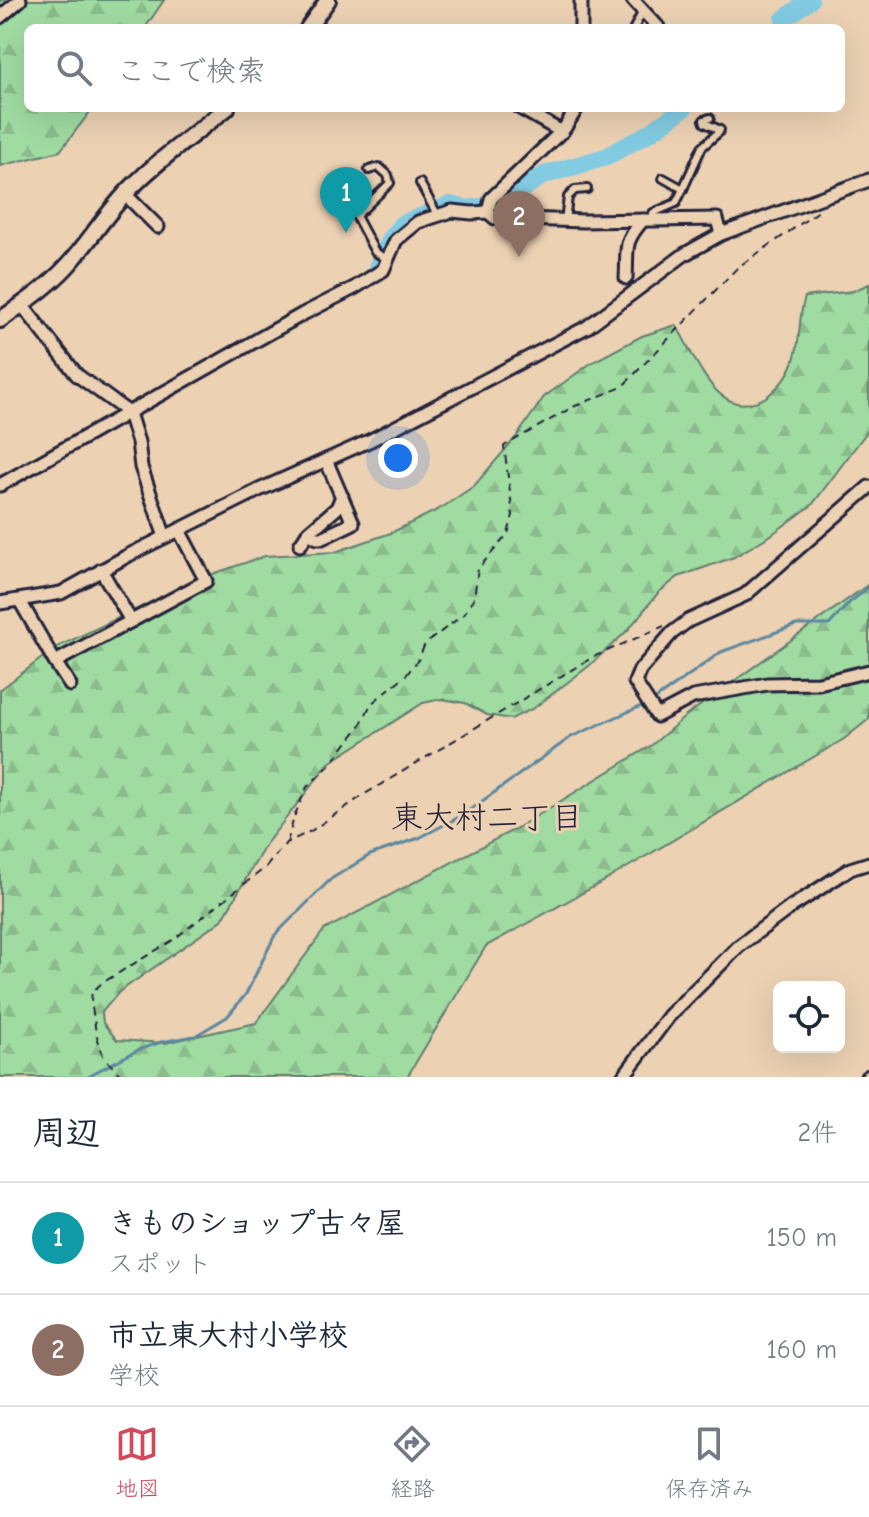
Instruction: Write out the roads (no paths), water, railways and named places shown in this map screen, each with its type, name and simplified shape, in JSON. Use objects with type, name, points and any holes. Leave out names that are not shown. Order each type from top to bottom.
[{"type":"street","points":[[0,17],[20,0]]},
{"type":"street","points":[[311,24],[328,0]]},
{"type":"street","points":[[581,0],[581,23]]},
{"type":"street","points":[[633,0],[654,24]]},
{"type":"street","points":[[0,320],[43,289],[74,259],[125,194],[161,160],[222,112]]},
{"type":"street","points":[[527,112],[562,132]]},
{"type":"street","points":[[488,212],[491,199],[562,132],[574,112]]},
{"type":"street","points":[[0,603],[61,593],[179,530],[371,440],[587,327],[685,254],[721,234],[869,180]]},
{"type":"street","points":[[125,194],[158,227]]},
{"type":"street","points":[[0,485],[383,270],[396,240],[418,222],[437,212],[488,212],[495,218],[565,221],[717,219],[721,234]]},
{"type":"street","points":[[626,278],[630,235],[648,220]]},
{"type":"street","points":[[22,305],[77,375],[129,413],[138,442],[141,467],[165,537]]},
{"type":"street","points":[[308,533],[322,538],[353,523],[326,460]]},
{"type":"street","points":[[869,487],[745,595],[688,621],[672,633],[640,670],[635,682],[657,716],[693,697],[767,684],[819,683],[869,671]]},
{"type":"street","points":[[300,545],[308,533],[337,508],[342,496]]},
{"type":"street","points":[[55,662],[206,581],[179,530]]},
{"type":"street","points":[[101,570],[131,621]]},
{"type":"street","points":[[20,601],[70,685]]},
{"type":"street","points":[[623,1077],[669,1016],[739,946],[791,907],[838,877],[869,863]]},
{"type":"lane","points":[[636,24],[643,11]]},
{"type":"lane","points":[[648,220],[653,213],[676,203],[702,147],[720,130],[705,123],[704,120],[710,118]]},
{"type":"lane","points":[[369,170],[379,167],[384,170],[390,183],[356,216],[375,252],[387,259]]},
{"type":"lane","points":[[663,178],[683,189]]},
{"type":"lane","points":[[420,183],[437,212]]},
{"type":"lane","points":[[565,221],[568,197],[575,190],[587,189]]},
{"type":"waterway","points":[[786,24],[784,19],[810,0]]},
{"type":"waterway","points":[[499,204],[544,175],[606,157],[651,132],[678,112]]},
{"type":"waterway","points":[[378,265],[402,224],[450,205],[468,209],[480,207]]},
{"type":"waterway","points":[[653,701],[721,652],[796,625],[829,625],[869,587]]},
{"type":"waterway","points":[[86,1077],[138,1050],[195,1036],[227,1017],[246,994],[275,935],[331,879],[370,855],[419,838],[463,815],[571,737],[646,704]]},
{"type":"place","name":"きものショップ古々屋","points":[[346,233]]},
{"type":"place","name":"市立東大村小学校","points":[[519,257]]},
{"type":"district","name":"東大村二丁目","points":[[487,817]]}]
